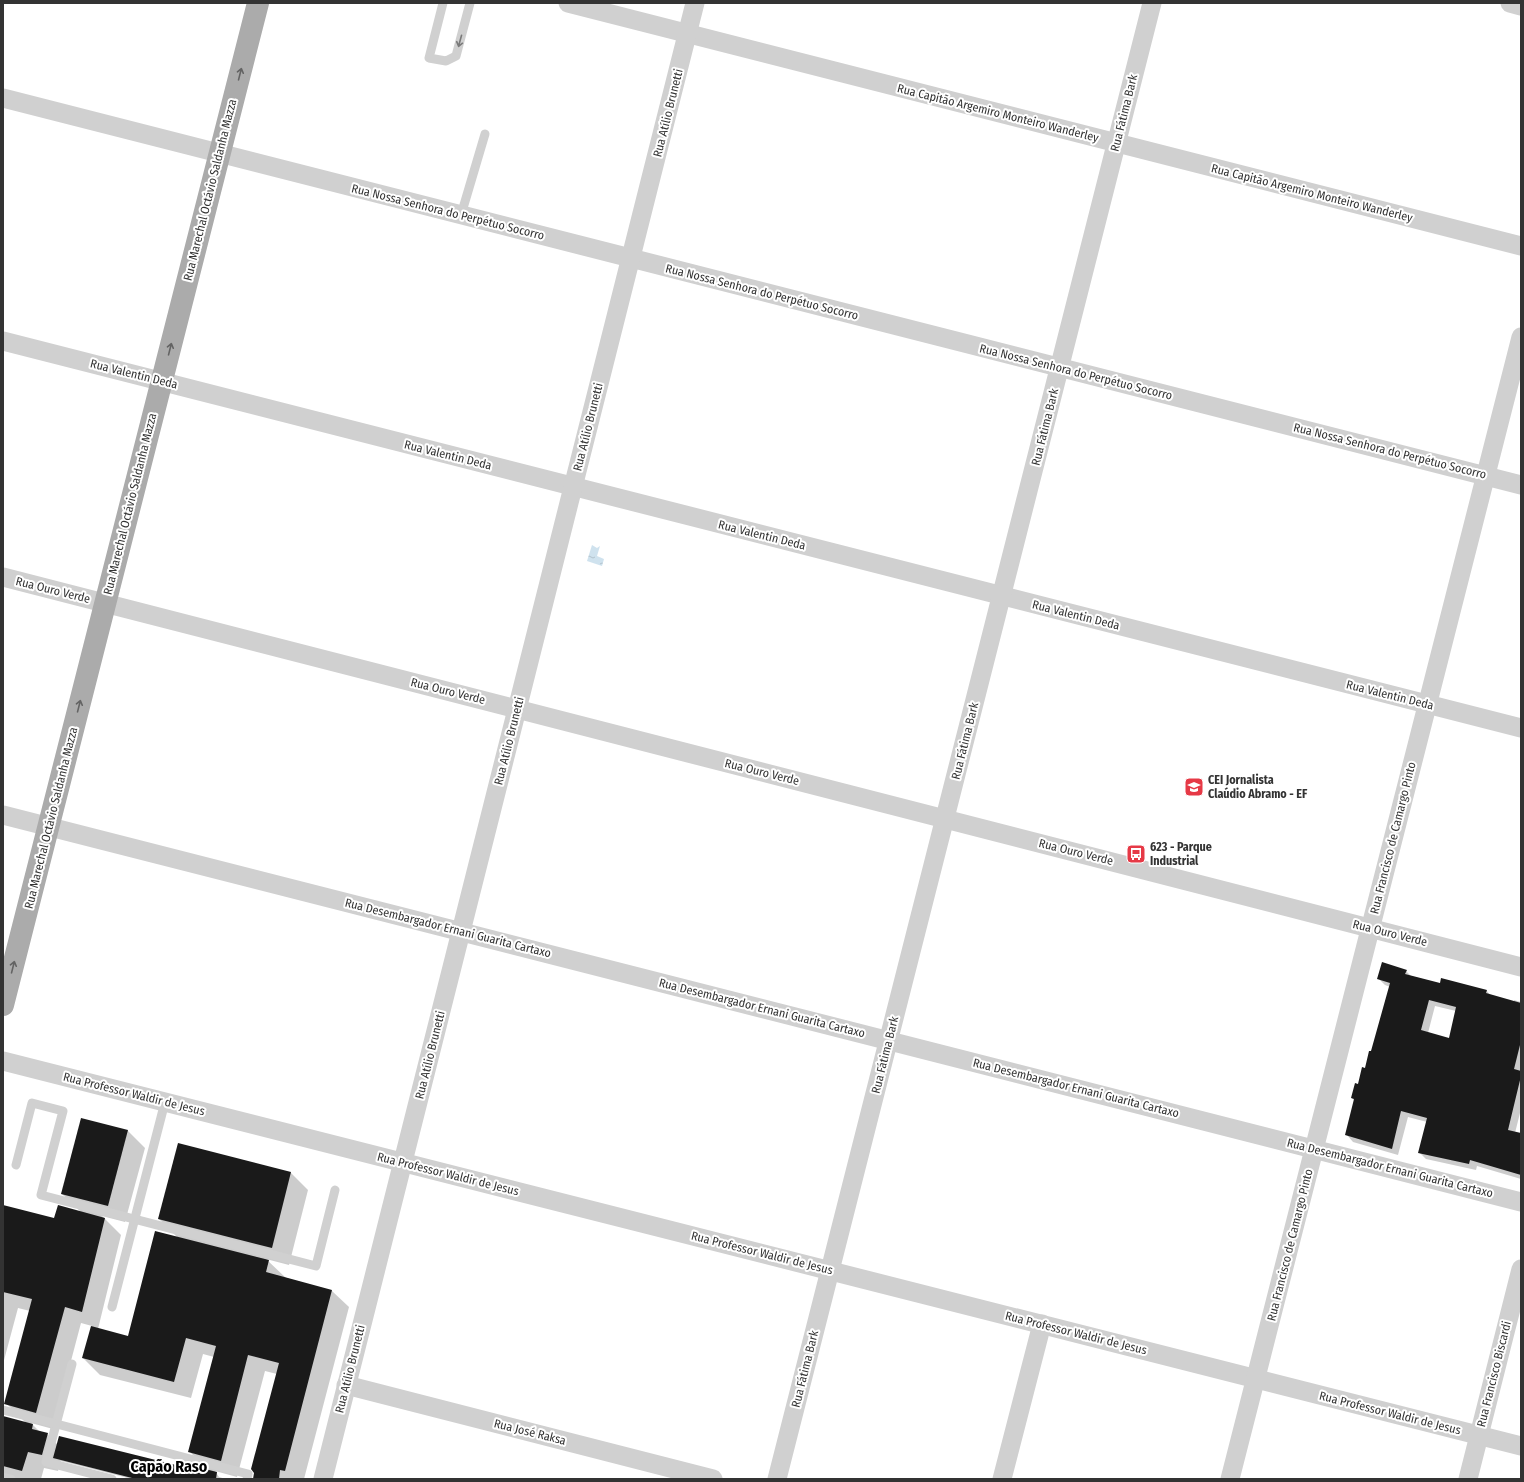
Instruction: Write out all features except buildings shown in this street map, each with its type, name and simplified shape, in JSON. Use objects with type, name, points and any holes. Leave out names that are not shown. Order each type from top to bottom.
[{"type":"main road","name":"Rua Marechal Octávio Saldanha Mazza","points":[[3,1005],[258,3]]},
{"type":"street","name":"Rua Capitão Argemiro Monteiro Wanderley","points":[[568,3],[1521,246]]},
{"type":"street","name":"Rua Atílio Brunetti","points":[[323,1479],[695,3]]},
{"type":"street","name":"Rua Fátima Bark","points":[[777,1479],[1152,3]]},
{"type":"street","points":[[1510,3],[1521,6]]},
{"type":"street","name":"Rua Nossa Senhora do Perpétuo Socorro","points":[[3,98],[1521,485]]},
{"type":"street","name":"Rua Francisco de Camargo Pinto","points":[[1230,1479],[1521,338]]},
{"type":"street","name":"Rua Valentin Deda","points":[[3,341],[1521,728]]},
{"type":"street","name":"Rua Ouro Verde","points":[[3,577],[1521,967]]},
{"type":"street","name":"Rua Desembargador Ernani Guarita Cartaxo","points":[[3,815],[1521,1202]]},
{"type":"street","name":"Rua Professor Waldir de Jesus","points":[[3,1061],[1521,1446]]},
{"type":"street","name":"Rua Francisco Biscardi","points":[[1468,1479],[1521,1269]]},
{"type":"street","points":[[1002,1479],[1042,1324]]},
{"type":"street","name":"Rua José Raksa","points":[[346,1385],[713,1479]]},
{"type":"lane","points":[[443,3],[429,58],[446,61],[456,56],[470,3]]},
{"type":"lane","points":[[461,215],[485,134]]},
{"type":"lane","points":[[112,1307],[165,1102]]},
{"type":"lane","points":[[16,1165],[32,1103],[63,1111],[41,1195],[316,1266],[335,1190]]},
{"type":"lane","points":[[72,1364],[46,1462],[112,1479]]},
{"type":"lane","points":[[3,1410],[248,1474],[247,1479]]},
{"type":"lane","points":[[3,1477],[11,1479]]},
{"type":"water","points":[[592,545],[597,548],[600,546],[597,556],[604,559],[602,566],[587,561]]},
{"type":"place","name":"CEI Jornalista Claúdio Abramo - EF","points":[[1194,787]]},
{"type":"place","name":"623 - Parque Industrial","points":[[1136,854]]},
{"type":"district","name":"Capão Raso","points":[[169,1466]]}]
